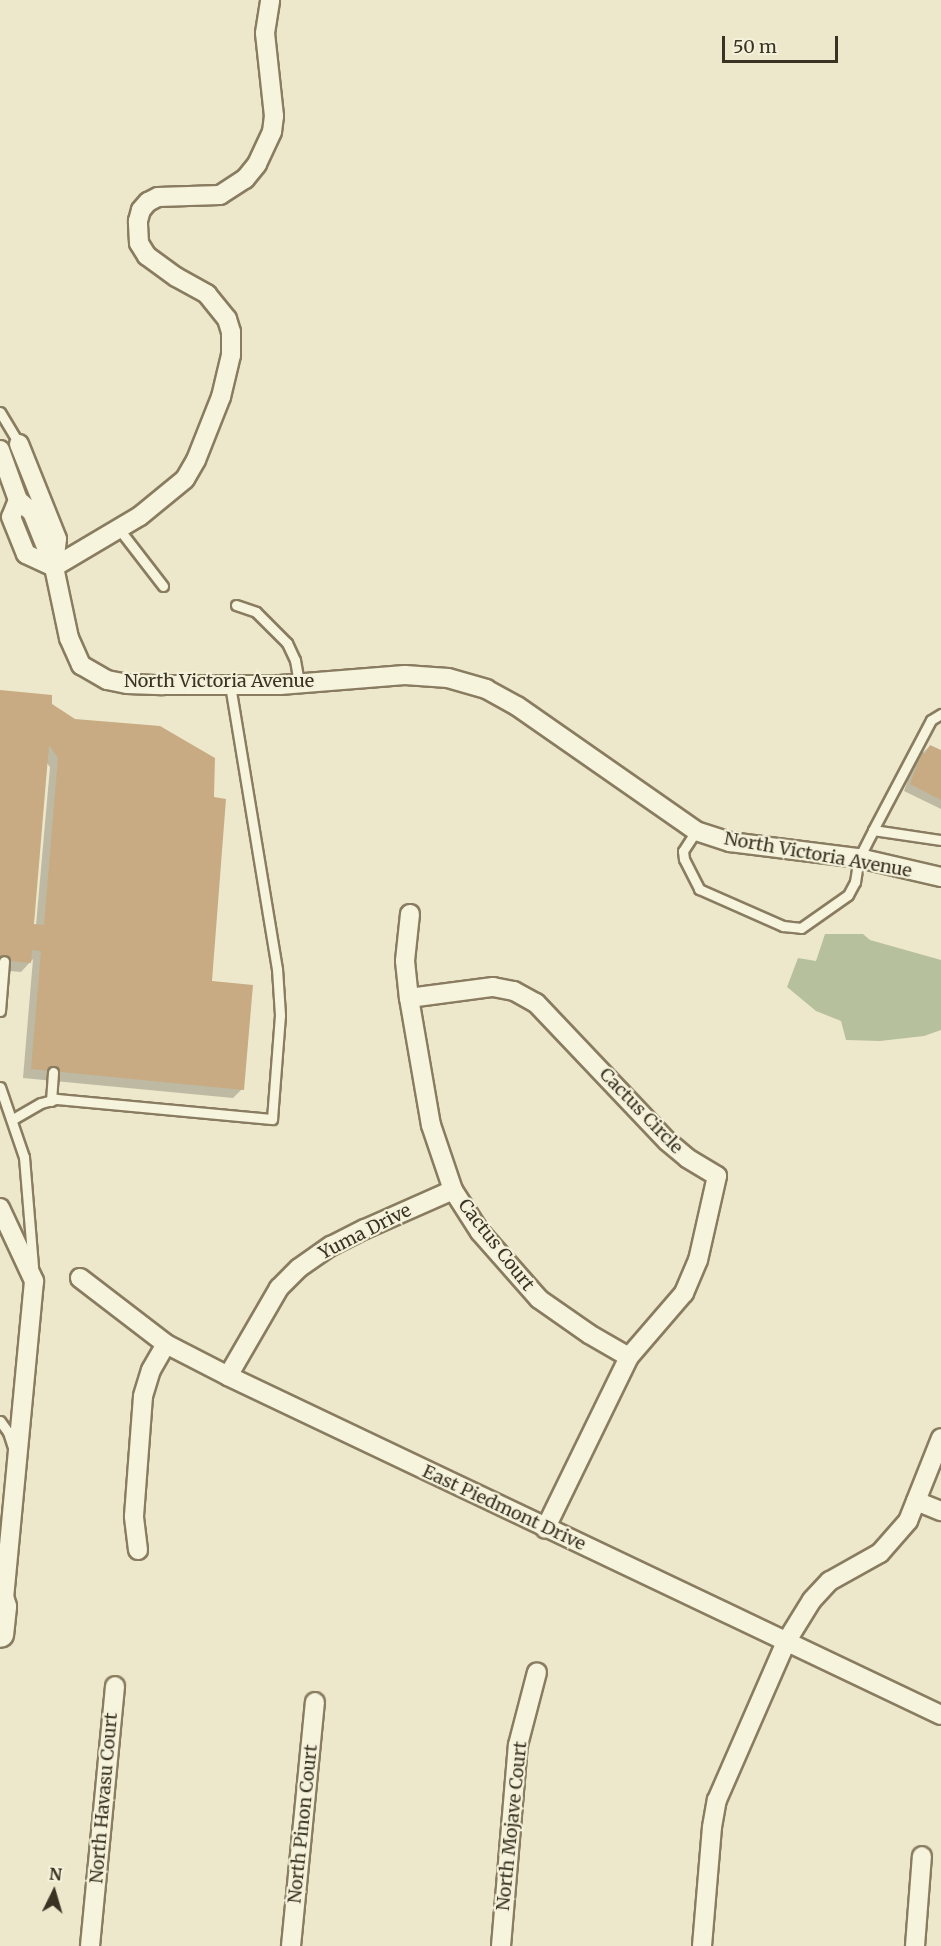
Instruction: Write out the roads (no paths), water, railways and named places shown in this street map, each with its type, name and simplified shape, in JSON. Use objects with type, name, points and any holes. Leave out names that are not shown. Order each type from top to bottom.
[{"type":"main road","points":[[0,1634],[1,1602]]},
{"type":"street","points":[[54,567],[119,529],[168,495],[185,479],[196,460],[221,397],[231,355],[231,332],[227,319],[218,304],[207,294],[176,277],[147,256],[139,243],[138,221],[141,210],[158,197],[220,195],[245,179],[257,164],[272,132],[274,116],[265,33],[270,0]]},
{"type":"street","points":[[19,444],[57,539],[54,567]]},
{"type":"street","points":[[0,450],[18,500],[11,517],[26,554],[54,567]]},
{"type":"street","name":"North Victoria Avenue","points":[[54,567],[69,638],[81,665],[107,680],[127,684],[230,685],[299,684],[405,675],[448,678],[486,689],[517,706],[696,831],[730,842],[859,858],[941,877]]},
{"type":"street","name":"Cactus Court","points":[[410,914],[405,961],[409,998],[431,1125],[453,1190],[480,1232],[539,1299],[589,1334],[629,1357]]},
{"type":"street","name":"Cactus Circle","points":[[409,998],[492,987],[514,991],[536,1003],[667,1140],[687,1158],[717,1176],[698,1260],[684,1293],[629,1357],[545,1528]]},
{"type":"street","name":"Yuma Drive","points":[[228,1376],[279,1288],[299,1268],[332,1246],[365,1229],[453,1190]]},
{"type":"street","points":[[0,1208],[34,1281],[10,1547],[1,1602]]},
{"type":"street","name":"East Piedmont Drive","points":[[80,1278],[166,1344],[228,1376],[941,1715]]},
{"type":"street","points":[[138,1550],[134,1516],[143,1396],[151,1370],[166,1344]]},
{"type":"street","points":[[702,1946],[717,1800],[786,1642],[812,1600],[830,1581],[880,1553],[908,1521],[941,1438]]},
{"type":"street","points":[[916,1501],[941,1510]]},
{"type":"street","name":"North Mojave Court","points":[[501,1946],[518,1745],[537,1672]]},
{"type":"street","name":"North Havasu Court","points":[[90,1946],[115,1686]]},
{"type":"street","name":"North Pinon Court","points":[[291,1946],[315,1702]]},
{"type":"street","points":[[915,1946],[922,1856]]},
{"type":"lane","points":[[0,412],[19,444]]},
{"type":"lane","points":[[119,529],[163,586]]},
{"type":"lane","points":[[236,605],[256,612],[287,643],[295,660],[299,684]]},
{"type":"lane","points":[[13,1119],[51,1101],[272,1119],[279,996],[230,685]]},
{"type":"lane","points":[[696,831],[683,851],[699,889],[783,926],[801,928],[848,895],[855,882],[859,858],[873,830],[931,720],[941,714]]},
{"type":"lane","points":[[873,830],[941,840]]},
{"type":"lane","points":[[0,1011],[4,961]]},
{"type":"lane","points":[[51,1101],[52,1072]]},
{"type":"lane","points":[[0,1087],[24,1156],[34,1281]]},
{"type":"lane","points":[[0,1421],[8,1432],[17,1461]]}]
